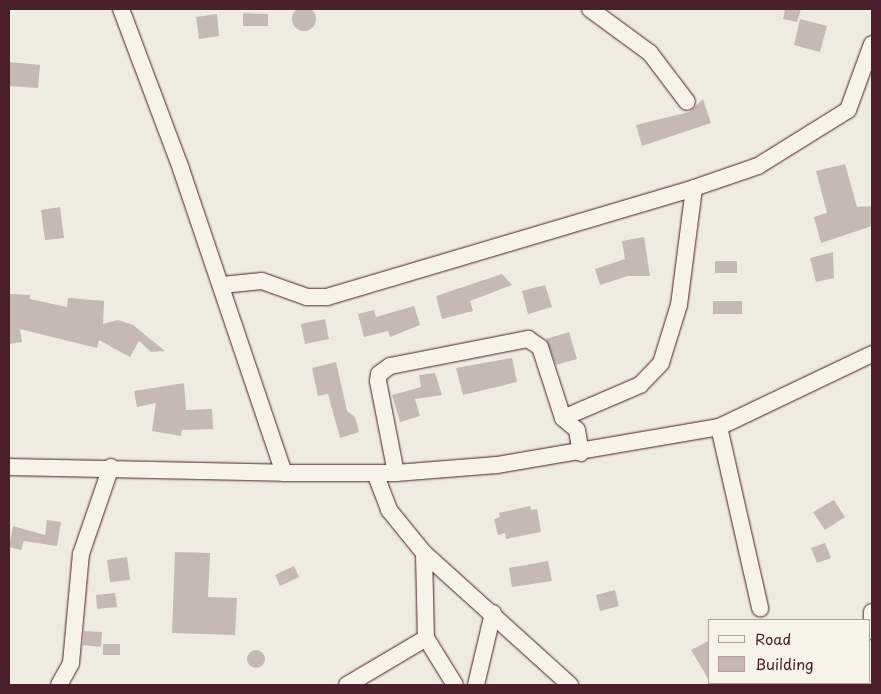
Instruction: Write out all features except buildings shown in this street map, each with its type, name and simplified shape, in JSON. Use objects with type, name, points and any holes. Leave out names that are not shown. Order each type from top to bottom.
[{"type":"street","points":[[121,9],[222,286],[284,474]]},
{"type":"street","points":[[590,9],[650,53],[687,102]]},
{"type":"street","points":[[222,286],[262,281],[307,297],[327,297],[694,188],[758,166],[848,110],[872,44]]},
{"type":"street","points":[[563,418],[640,385],[661,363],[679,305],[694,188]]},
{"type":"street","points":[[396,473],[378,381],[379,374],[390,366],[528,339],[540,347],[563,418],[577,430],[580,452]]},
{"type":"street","points":[[9,467],[111,467],[284,474],[396,473],[580,452],[719,427],[872,354]]},
{"type":"street","points":[[719,427],[760,608]]},
{"type":"street","points":[[59,685],[71,663],[81,554],[111,467]]},
{"type":"street","points":[[375,473],[389,510],[424,553],[493,613],[570,685]]},
{"type":"street","points":[[424,553],[426,638],[455,685]]},
{"type":"street","points":[[872,612],[872,631]]},
{"type":"street","points":[[476,685],[493,613]]},
{"type":"street","points":[[347,685],[426,638]]}]
